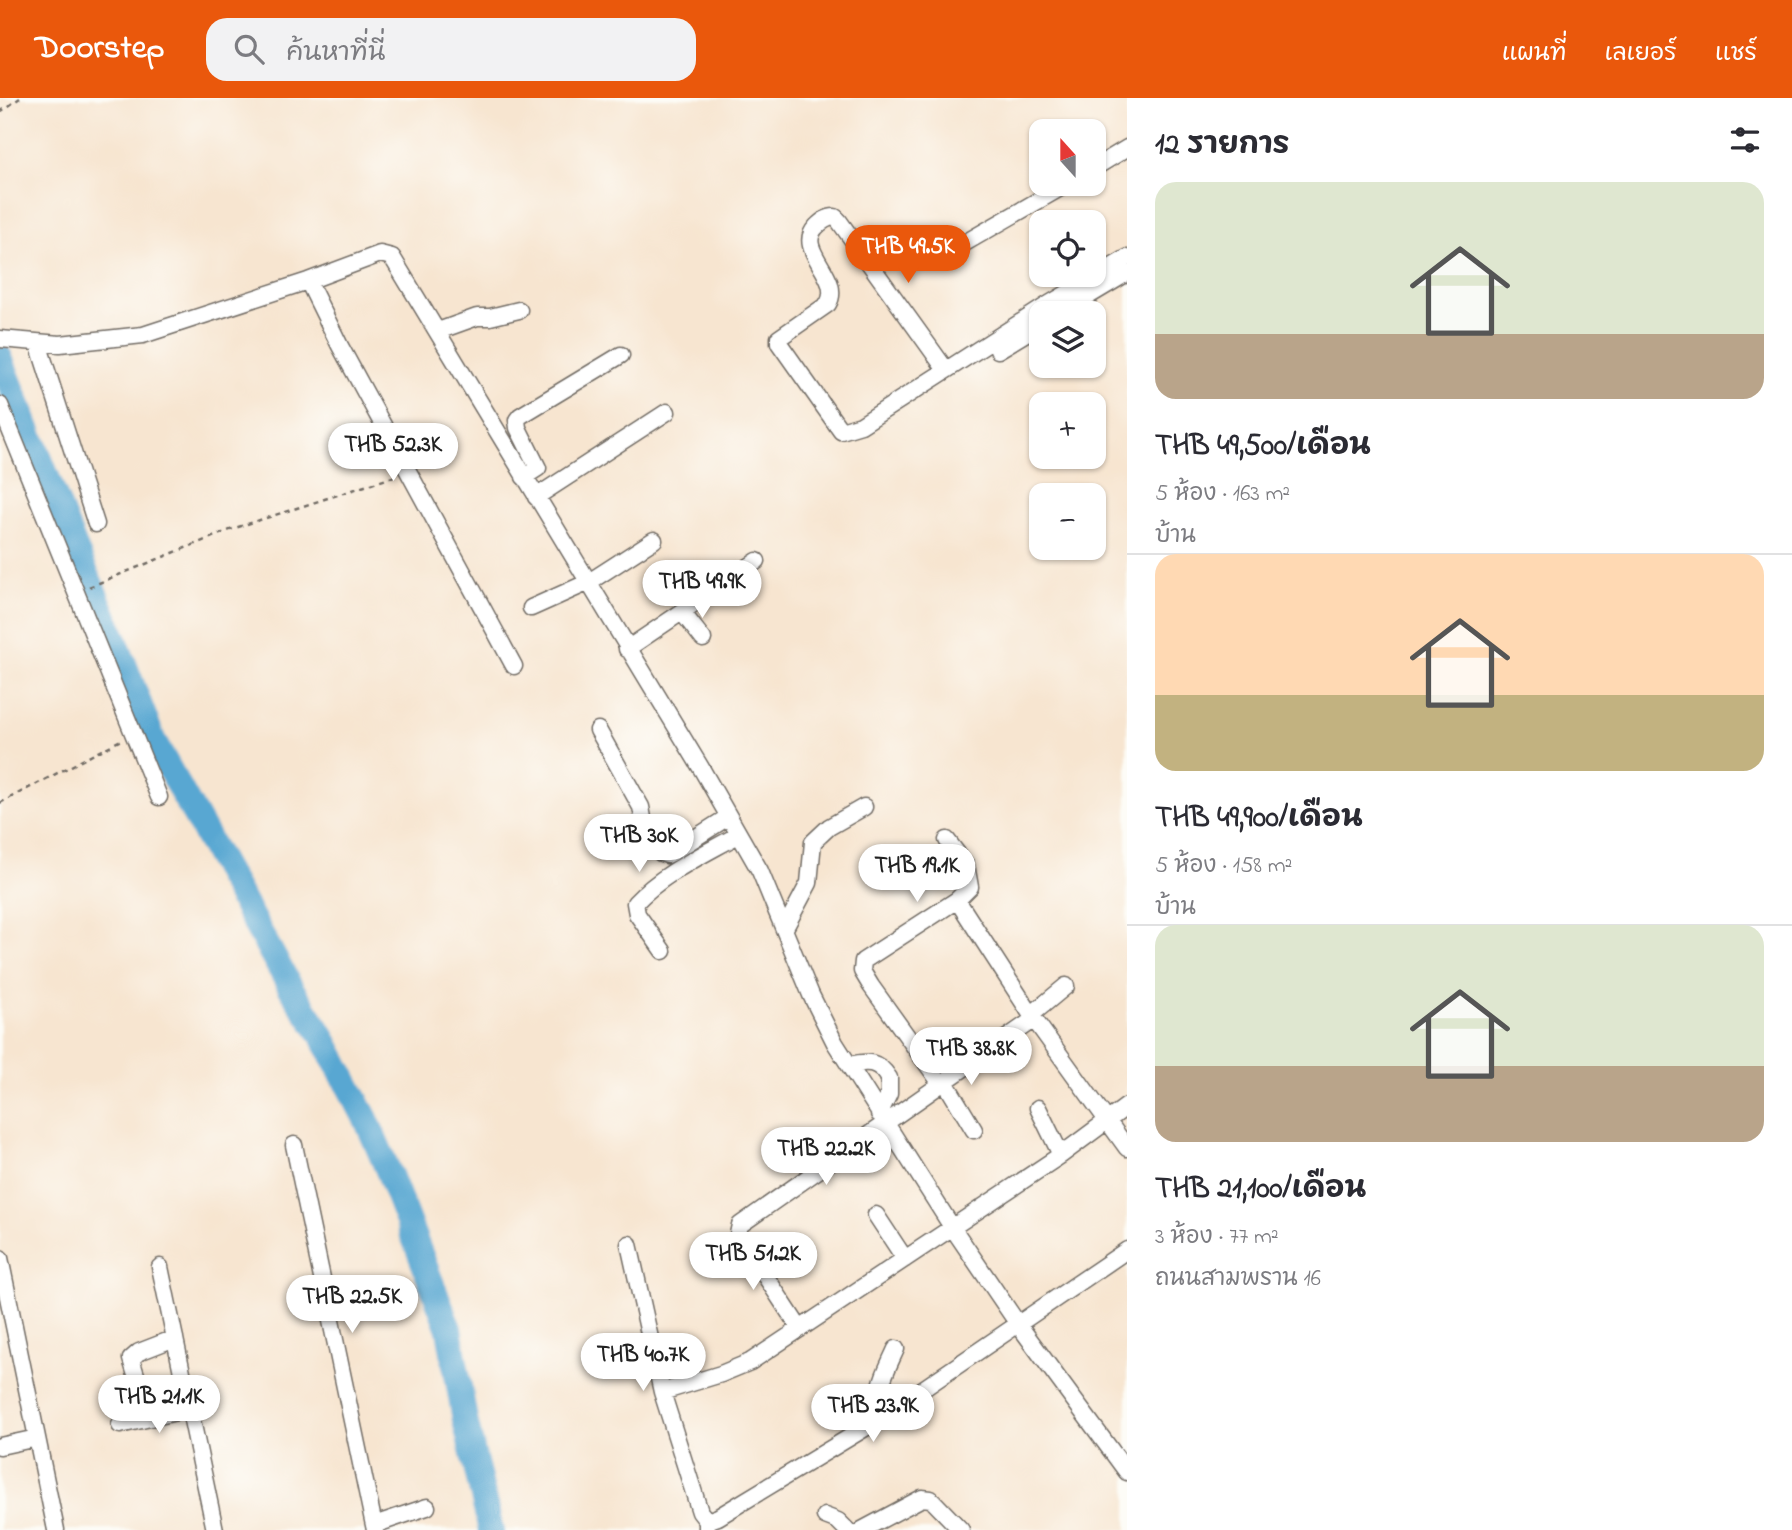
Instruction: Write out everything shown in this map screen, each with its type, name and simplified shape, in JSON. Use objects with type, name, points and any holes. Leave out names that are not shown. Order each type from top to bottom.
[{"type":"street","points":[[1106,161],[1127,149]]},
{"type":"street","points":[[937,259],[1046,196]]},
{"type":"street","points":[[946,370],[839,221],[835,217],[828,218],[818,225],[810,234],[810,243],[830,283],[832,298],[828,304],[779,338],[779,343],[838,430],[848,431],[861,425],[1046,306],[1127,258]]},
{"type":"street","points":[[0,339],[60,344],[143,335],[308,281],[380,254],[391,257],[701,768],[760,871],[811,995],[849,1065],[1018,1324],[1127,1472]]},
{"type":"street","points":[[1080,301],[1127,273]]},
{"type":"street","points":[[308,281],[340,346],[514,666]]},
{"type":"street","points":[[438,331],[477,317],[490,317],[519,310]]},
{"type":"street","points":[[998,350],[1029,331]]},
{"type":"street","points":[[38,343],[96,524]]},
{"type":"street","points":[[524,477],[538,468],[518,428],[517,420],[520,416],[621,355]]},
{"type":"street","points":[[0,405],[159,797]]},
{"type":"street","points":[[536,497],[667,412]]},
{"type":"street","points":[[531,608],[589,582],[654,540]]},
{"type":"street","points":[[627,649],[757,561]]},
{"type":"street","points":[[682,612],[704,639]]},
{"type":"street","points":[[598,730],[641,807],[647,836],[661,853],[667,855],[728,817]]},
{"type":"street","points":[[785,928],[810,883],[813,842],[829,827],[864,807]]},
{"type":"street","points":[[663,951],[637,914],[635,903],[668,876],[738,835]]},
{"type":"street","points":[[621,847],[647,836]]},
{"type":"street","points":[[947,840],[966,865],[970,887],[957,900],[863,961],[862,971],[974,1130]]},
{"type":"street","points":[[957,900],[1033,1017],[1127,1148]]},
{"type":"street","points":[[800,1329],[738,1234],[740,1225],[883,1119],[944,1084],[1033,1017],[1066,986]]},
{"type":"street","points":[[849,1065],[868,1061],[876,1063],[889,1077],[889,1094],[883,1119]]},
{"type":"street","points":[[662,1392],[750,1362],[1062,1155],[1127,1106]]},
{"type":"street","points":[[1038,1108],[1062,1155]]},
{"type":"street","points":[[294,1145],[374,1528],[427,1507]]},
{"type":"street","points":[[876,1215],[905,1259]]},
{"type":"street","points":[[629,1244],[662,1392],[700,1513],[707,1525],[882,1416],[1127,1250]]},
{"type":"street","points":[[0,1258],[56,1530]]},
{"type":"street","points":[[160,1267],[215,1530]]},
{"type":"street","points":[[136,1375],[131,1359],[139,1352],[175,1338]]},
{"type":"street","points":[[882,1416],[878,1397],[896,1349]]},
{"type":"street","points":[[120,1425],[189,1409]]},
{"type":"street","points":[[0,1446],[37,1438]]},
{"type":"street","points":[[862,1530],[922,1498],[931,1499],[961,1530]]},
{"type":"street","points":[[825,1516],[838,1521],[847,1530]]},
{"type":"path","points":[[0,112],[20,98]]},
{"type":"path","points":[[101,582],[235,528],[397,476]]},
{"type":"path","points":[[0,803],[133,733]]},
{"type":"waterway","points":[[0,358],[153,740],[292,990],[320,1032],[366,1119],[390,1175],[449,1329],[465,1420],[491,1530]]}]
